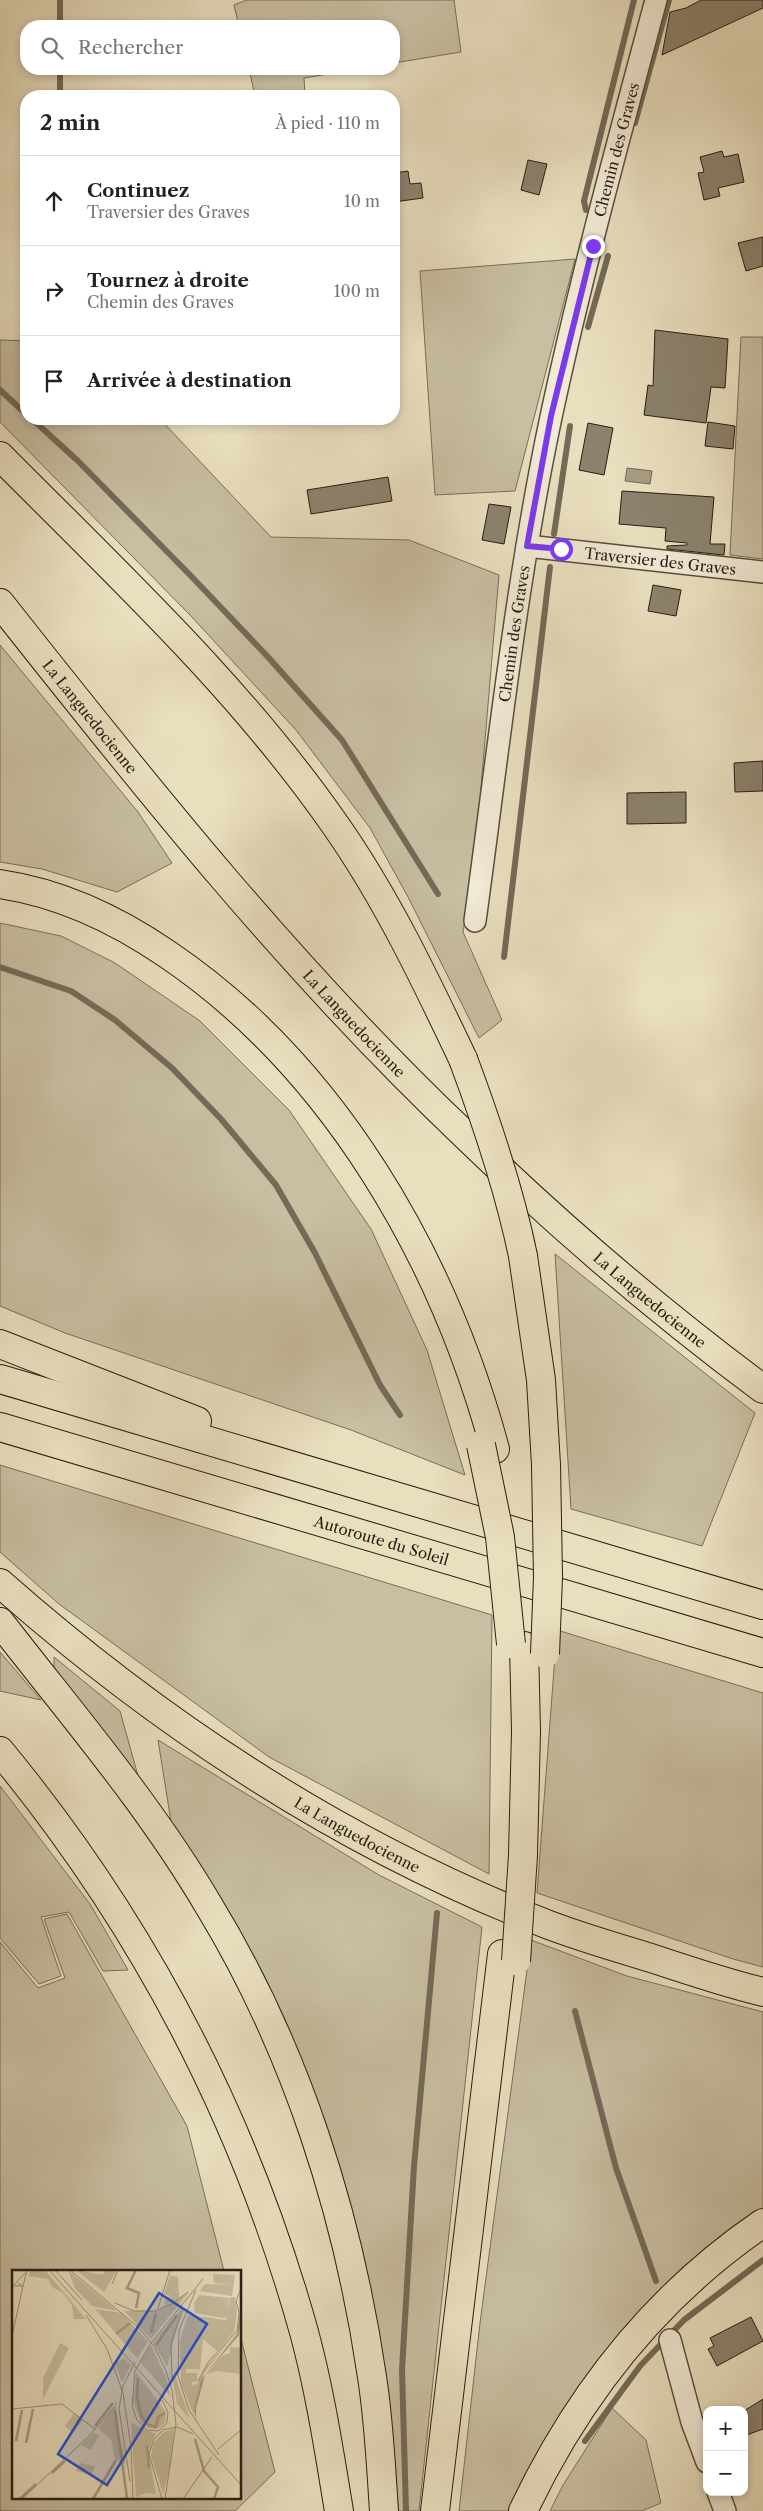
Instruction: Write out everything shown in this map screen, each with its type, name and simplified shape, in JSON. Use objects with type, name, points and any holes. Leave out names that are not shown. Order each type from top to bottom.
[{"type":"highway","points":[[0,456],[157,614],[257,724],[307,786],[356,856],[394,920],[463,1058],[483,1112],[507,1189],[524,1256],[541,1380],[546,1465],[548,1577],[527,1648],[514,1766],[517,1853],[509,1957],[449,2511]]},
{"type":"highway","name":"La Languedocienne","points":[[0,603],[171,816],[274,935],[379,1048],[463,1134],[573,1235],[690,1333],[763,1389]]},
{"type":"highway","points":[[0,884],[42,892],[78,905],[131,931],[201,978],[273,1044],[322,1098],[383,1187],[406,1226],[435,1282],[462,1347],[516,1556],[527,1648],[524,1826],[517,1853]]},
{"type":"highway","points":[[0,899],[65,916],[104,932],[136,949],[206,1000],[242,1031],[282,1072],[351,1160],[392,1228],[439,1324],[488,1447]]},
{"type":"highway","points":[[0,1344],[373,1489]]},
{"type":"highway","points":[[0,1379],[763,1604]]},
{"type":"highway","name":"Autoroute du Soleil","points":[[0,1427],[763,1652]]},
{"type":"highway","name":"La Languedocienne","points":[[0,1584],[130,1690],[202,1741],[289,1796],[363,1837],[452,1883],[551,1926],[763,1992]]},
{"type":"highway","points":[[0,1622],[110,1761],[176,1854],[232,1946],[277,2038],[319,2149],[339,2214],[354,2276],[373,2378],[384,2511]]},
{"type":"highway","points":[[0,1751],[79,1853],[129,1929],[175,2010],[212,2082],[276,2239],[304,2334],[325,2427],[339,2511]]},
{"type":"highway","points":[[435,2511],[509,1957]]},
{"type":"highway","points":[[523,2511],[535,2486],[579,2411],[630,2343],[690,2280],[733,2243],[763,2223]]},
{"type":"street","name":"Chemin des Graves","points":[[475,922],[527,546],[551,416],[597,222],[656,0]]},
{"type":"street","name":"Traversier des Graves","points":[[527,546],[763,572]]},
{"type":"street","points":[[670,2340],[692,2422],[703,2451]]},
{"type":"street","points":[[719,2496],[725,2511]]},
{"type":"shaded area","points":[[247,0],[454,0],[461,52],[400,62],[400,20],[238,20],[234,5]]},
{"type":"shaded area","points":[[250,75],[322,75],[304,78],[305,90],[254,90]]},
{"type":"shaded area","points":[[575,259],[515,491],[435,495],[420,271]]},
{"type":"shaded area","points":[[741,337],[763,337],[763,559],[730,555]]},
{"type":"shaded area","points":[[0,340],[20,341],[20,425],[166,425],[271,537],[409,540],[499,575],[474,870],[463,932],[502,1020],[479,1038],[408,897],[370,828],[296,730],[190,615],[0,422]]},
{"type":"shaded area","points":[[627,468],[652,471],[650,484],[625,481]]},
{"type":"shaded area","points":[[0,645],[138,812],[172,863],[117,892],[42,869],[0,862]]},
{"type":"shaded area","points":[[0,923],[61,936],[115,963],[200,1021],[289,1110],[371,1229],[427,1350],[465,1475],[351,1430],[65,1333],[0,1306]]},
{"type":"shaded area","points":[[555,1254],[755,1413],[702,1546],[571,1509]]},
{"type":"shaded area","points":[[0,1465],[492,1615],[489,1874],[269,1757],[59,1604],[0,1552]]},
{"type":"shaded area","points":[[557,1630],[763,1693],[763,1967],[733,1959],[537,1893]]},
{"type":"shaded area","points":[[0,1652],[41,1700],[0,1691]]},
{"type":"shaded area","points":[[54,1657],[120,1711],[140,1783],[54,1670]]},
{"type":"shaded area","points":[[158,1740],[379,1875],[482,1927],[419,2511],[396,2511],[346,2201],[260,1968],[173,1834]]},
{"type":"shaded area","points":[[0,1786],[90,1904],[128,1970],[103,1971],[69,1912],[41,1917],[61,1976],[39,1984],[0,1938]]},
{"type":"shaded area","points":[[67,1914],[187,2126],[224,2270],[12,2270],[12,2498],[241,2498],[241,2339],[275,2472],[235,2511],[0,2511],[0,1942],[38,1988],[65,1978],[44,1919]]},
{"type":"shaded area","points":[[531,1940],[627,1976],[763,2012],[763,2211],[733,2233],[514,2511],[459,2511],[480,2323]]},
{"type":"shaded area","points":[[612,2408],[646,2440],[661,2503],[642,2511],[550,2511],[563,2485]]},
{"type":"building","points":[[701,0],[763,0],[763,8],[662,55],[670,12],[686,8]]},
{"type":"building","points":[[722,151],[724,157],[738,154],[744,182],[718,188],[720,196],[704,200],[698,173],[704,172],[700,157]]},
{"type":"building","points":[[528,160],[547,164],[539,195],[521,190]]},
{"type":"building","points":[[408,171],[410,184],[421,183],[423,198],[400,201],[400,172]]},
{"type":"building","points":[[763,237],[763,266],[746,271],[738,243]]},
{"type":"building","points":[[655,330],[728,339],[725,388],[711,387],[706,423],[644,415],[648,385],[653,386]]},
{"type":"building","points":[[708,422],[735,426],[733,449],[705,446]]},
{"type":"building","points":[[588,423],[613,428],[604,475],[579,470]]},
{"type":"building","points":[[388,477],[392,501],[311,514],[307,490]]},
{"type":"building","points":[[622,491],[714,497],[710,544],[725,544],[724,555],[667,549],[667,546],[687,545],[687,543],[665,541],[666,528],[619,524]]},
{"type":"building","points":[[489,504],[511,507],[504,544],[482,540]]},
{"type":"building","points":[[653,585],[681,590],[676,616],[648,611]]},
{"type":"building","points":[[763,761],[763,791],[735,792],[734,763]]},
{"type":"building","points":[[686,792],[686,823],[627,824],[627,793]]},
{"type":"building","points":[[751,2317],[763,2341],[717,2366],[708,2349],[714,2346],[710,2338]]},
{"type":"building","points":[[763,2399],[763,2429],[748,2435],[748,2408]]},
{"type":"waterway","points":[[60,0],[60,20]]},
{"type":"waterway","points":[[586,210],[584,201],[634,0]]},
{"type":"waterway","points":[[635,123],[669,0]]},
{"type":"waterway","points":[[60,75],[60,90]]},
{"type":"waterway","points":[[588,327],[608,256]]},
{"type":"waterway","points":[[0,390],[20,408]]},
{"type":"waterway","points":[[39,425],[78,461],[192,577],[268,657],[342,740],[438,894]]},
{"type":"waterway","points":[[554,534],[570,426]]},
{"type":"waterway","points":[[504,957],[550,567]]},
{"type":"waterway","points":[[0,967],[71,991],[115,1020],[172,1068],[221,1119],[276,1185],[315,1253],[380,1385],[400,1415]]},
{"type":"waterway","points":[[406,2511],[402,2370],[414,2166],[437,1913]]},
{"type":"waterway","points":[[575,2011],[616,2168],[656,2281]]},
{"type":"waterway","points":[[585,2441],[640,2366],[684,2320],[763,2260]]},
{"type":"route","points":[[561,549],[527,546],[551,416],[593,246]]}]
